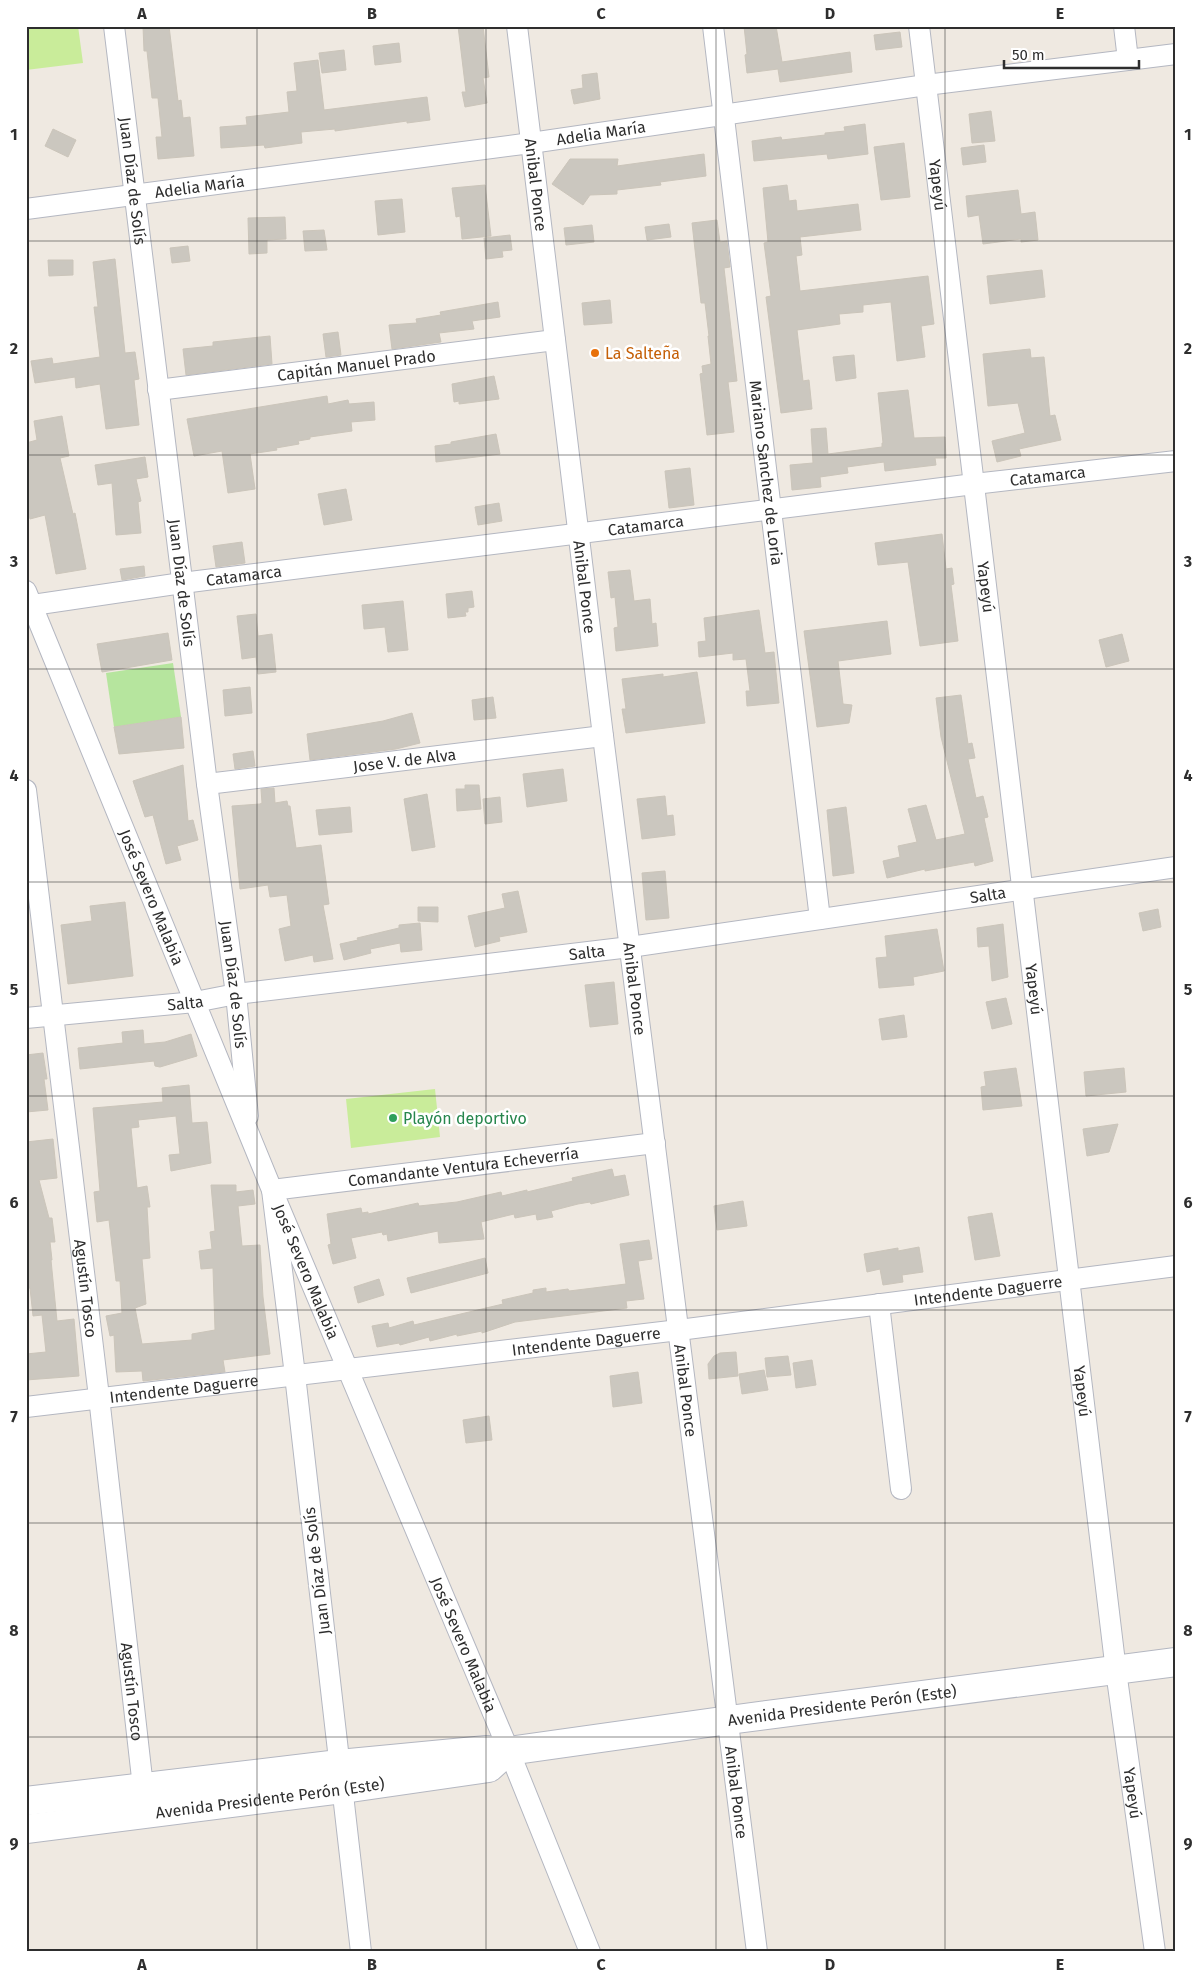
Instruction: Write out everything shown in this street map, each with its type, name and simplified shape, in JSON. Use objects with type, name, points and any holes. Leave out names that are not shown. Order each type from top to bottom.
[{"type":"main road","name":"Avenida Presidente Perón (Este)","points":[[26,1801],[143,1787],[489,1768],[509,1751],[729,1720],[1176,1662]]},
{"type":"main road","name":"Avenida Presidente Perón (Este)","points":[[26,1829],[341,1776]]},
{"type":"street","name":"Juan Díaz de Solís","points":[[114,26],[207,784],[236,994],[251,1139]]},
{"type":"street","name":"Anibal Ponce","points":[[517,26],[603,736],[757,1952]]},
{"type":"street","name":"Mariano Sanchez de Loria","points":[[713,26],[820,919]]},
{"type":"street","name":"Yapeyú","points":[[919,26],[1116,1671],[1155,1952]]},
{"type":"street","points":[[1124,26],[1128,60]]},
{"type":"street","name":"Adelia María","points":[[26,209],[531,143],[926,85],[1176,54]]},
{"type":"street","name":"Capitán Manuel Prado","points":[[158,390],[555,340]]},
{"type":"street","name":"Catamarca","points":[[28,600],[182,583],[974,484],[1176,461]]},
{"type":"street","name":"José Severo Malabia","points":[[28,600],[196,1002],[272,1190],[509,1751],[590,1952]]},
{"type":"street","name":"Jose V. de Alva","points":[[207,784],[603,736]]},
{"type":"street","name":"Agustín Tosco","points":[[26,790],[100,1397],[143,1787]]},
{"type":"street","name":"Salta","points":[[26,1018],[196,1002],[236,994],[630,947],[1176,866]]},
{"type":"street","name":"Comandante Ventura Echeverría","points":[[272,1190],[655,1143]]},
{"type":"street","name":"Juan Díaz de Solís","points":[[272,1190],[361,1952]]},
{"type":"street","name":"Intendente Daguerre","points":[[26,1407],[679,1330],[1176,1266]]},
{"type":"street","points":[[879,1304],[901,1490]]},
{"type":"green space","points":[[26,26],[78,26],[83,63],[26,70]]},
{"type":"green space","points":[[173,663],[181,717],[114,727],[106,673]]},
{"type":"green space","name":"Playón deportivo","points":[[435,1089],[440,1137],[351,1148],[346,1099]]},
{"type":"building","points":[[143,26],[169,26],[178,101],[181,100],[183,118],[190,117],[194,156],[158,159],[156,137],[162,137],[158,98],[152,98],[147,51],[144,51]]},
{"type":"building","points":[[458,26],[483,26],[489,77],[483,78],[487,103],[465,107],[462,92],[466,92]]},
{"type":"building","points":[[744,26],[776,26],[782,62],[850,52],[852,72],[780,82],[778,69],[747,73]]},
{"type":"building","points":[[900,32],[902,47],[876,50],[874,35]]},
{"type":"building","points":[[399,43],[401,62],[375,65],[373,46]]},
{"type":"building","points":[[344,50],[346,70],[322,73],[319,53]]},
{"type":"building","points":[[318,60],[324,110],[427,97],[430,120],[407,123],[407,121],[335,131],[335,129],[301,132],[302,143],[265,148],[264,145],[221,148],[220,127],[247,125],[246,117],[289,112],[287,92],[297,91],[294,63]]},
{"type":"building","points":[[597,73],[600,99],[574,104],[571,90],[583,88],[582,75]]},
{"type":"building","points":[[991,111],[995,141],[972,143],[969,114]]},
{"type":"building","points":[[865,124],[868,154],[828,159],[827,154],[754,161],[752,141],[781,137],[782,140],[825,135],[825,133],[845,131],[844,127]]},
{"type":"building","points":[[53,129],[76,140],[68,157],[45,146]]},
{"type":"building","points":[[904,143],[910,197],[881,200],[874,147]]},
{"type":"building","points":[[984,145],[986,162],[963,165],[961,148]]},
{"type":"building","points":[[704,154],[706,176],[660,182],[661,185],[617,190],[617,194],[590,195],[583,205],[552,184],[570,159],[618,159],[617,166]]},
{"type":"building","points":[[485,185],[491,236],[462,239],[460,216],[456,217],[452,188]]},
{"type":"building","points":[[787,185],[789,201],[796,200],[797,211],[858,204],[861,230],[800,237],[802,255],[796,256],[800,291],[928,276],[934,324],[921,326],[925,357],[897,361],[891,302],[863,305],[863,312],[839,314],[840,324],[797,330],[803,381],[809,380],[812,409],[781,413],[766,297],[771,296],[764,243],[768,242],[763,188]]},
{"type":"building","points":[[1018,190],[1021,214],[1035,212],[1038,240],[1021,242],[1021,239],[983,244],[979,215],[968,217],[966,196]]},
{"type":"building","points":[[402,199],[405,232],[378,235],[375,201]]},
{"type":"building","points":[[285,217],[286,239],[267,240],[267,253],[249,254],[248,218]]},
{"type":"building","points":[[717,220],[720,242],[727,241],[730,267],[724,268],[737,381],[728,382],[734,432],[707,435],[700,374],[703,373],[702,366],[711,364],[705,303],[701,303],[692,223]]},
{"type":"building","points":[[669,224],[671,237],[647,240],[645,227]]},
{"type":"building","points":[[592,225],[594,242],[566,245],[564,228]]},
{"type":"building","points":[[324,230],[327,250],[305,251],[303,231]]},
{"type":"building","points":[[510,235],[512,250],[502,251],[503,257],[486,259],[484,238]]},
{"type":"building","points":[[188,246],[190,261],[172,263],[170,248]]},
{"type":"building","points":[[115,259],[125,353],[135,352],[139,379],[134,380],[139,425],[106,429],[100,384],[76,388],[75,377],[35,383],[31,361],[52,358],[53,364],[100,357],[94,307],[98,307],[93,262]]},
{"type":"building","points":[[48,260],[73,260],[73,275],[49,276]]},
{"type":"building","points":[[1042,270],[1045,297],[990,304],[987,276]]},
{"type":"building","points":[[610,300],[612,323],[584,325],[582,303]]},
{"type":"building","points":[[498,302],[500,317],[472,321],[474,329],[439,333],[441,342],[392,349],[389,325],[417,323],[416,319],[441,315],[440,312]]},
{"type":"building","points":[[338,332],[341,355],[326,357],[323,334]]},
{"type":"building","points":[[270,336],[272,364],[186,375],[183,349],[213,346],[213,342]]},
{"type":"building","points":[[1030,349],[1031,358],[1044,357],[1050,416],[1055,415],[1061,440],[1019,449],[1021,456],[997,462],[992,441],[1025,433],[1018,403],[988,406],[983,354]]},
{"type":"building","points":[[854,355],[856,378],[836,381],[833,357]]},
{"type":"building","points":[[494,376],[499,399],[459,404],[459,401],[454,402],[452,384]]},
{"type":"building","points":[[908,390],[914,438],[945,437],[946,458],[935,458],[936,465],[885,471],[884,462],[847,467],[848,473],[820,477],[821,487],[792,490],[790,465],[813,463],[811,429],[826,428],[828,454],[882,447],[878,393]]},
{"type":"building","points":[[327,396],[328,404],[348,400],[349,404],[374,402],[375,420],[351,422],[352,431],[310,437],[310,439],[298,441],[299,444],[250,454],[255,489],[228,493],[222,451],[194,456],[187,419]]},
{"type":"building","points":[[62,416],[69,456],[60,458],[73,514],[75,513],[86,569],[56,574],[45,515],[30,519],[26,503],[26,443],[37,440],[34,421]]},
{"type":"building","points":[[496,434],[500,454],[436,462],[435,446]]},
{"type":"building","points":[[145,457],[148,477],[136,479],[141,501],[138,502],[141,533],[116,535],[112,483],[98,485],[95,465]]},
{"type":"building","points":[[690,468],[694,505],[669,508],[665,471]]},
{"type":"building","points":[[346,489],[352,520],[324,525],[318,494]]},
{"type":"building","points":[[499,503],[502,521],[478,525],[475,507]]},
{"type":"building","points":[[942,534],[946,569],[952,568],[954,584],[951,585],[958,641],[920,646],[908,562],[878,565],[875,543]]},
{"type":"building","points":[[242,542],[245,563],[216,567],[213,546]]},
{"type":"building","points":[[144,566],[145,576],[122,580],[120,569]]},
{"type":"building","points":[[630,570],[634,601],[650,599],[652,624],[656,623],[658,646],[616,651],[614,628],[618,627],[615,597],[611,598],[608,572]]},
{"type":"building","points":[[472,591],[474,607],[468,608],[468,612],[465,612],[466,616],[448,618],[446,594]]},
{"type":"building","points":[[403,601],[408,650],[388,652],[385,627],[364,629],[362,605]]},
{"type":"building","points":[[759,610],[765,653],[774,652],[779,703],[747,706],[746,691],[750,691],[746,659],[733,660],[733,653],[699,657],[698,642],[706,641],[704,618]]},
{"type":"building","points":[[256,614],[258,636],[272,634],[276,672],[258,674],[256,657],[242,659],[237,616]]},
{"type":"building","points":[[887,621],[891,654],[838,661],[843,704],[852,705],[849,723],[817,727],[804,631]]},
{"type":"building","points":[[168,633],[172,660],[102,672],[97,644]]},
{"type":"building","points":[[1122,634],[1129,661],[1106,667],[1099,640]]},
{"type":"building","points":[[697,672],[705,723],[626,733],[622,709],[626,709],[622,679],[663,674],[663,677]]},
{"type":"building","points":[[250,687],[252,713],[225,716],[223,690]]},
{"type":"building","points":[[961,695],[968,744],[972,743],[975,758],[968,759],[976,798],[983,796],[988,817],[984,818],[993,861],[975,866],[974,862],[925,871],[925,869],[887,878],[883,861],[900,857],[898,846],[917,842],[908,809],[926,805],[936,840],[965,834],[941,737],[936,698]]},
{"type":"building","points":[[493,697],[496,718],[474,720],[472,700]]},
{"type":"building","points":[[412,713],[420,743],[396,749],[310,760],[307,734],[383,721]]},
{"type":"building","points":[[181,717],[184,748],[119,754],[114,727]]},
{"type":"building","points":[[253,751],[255,766],[235,769],[233,754]]},
{"type":"building","points":[[183,765],[188,821],[193,820],[198,840],[177,846],[181,860],[166,864],[153,815],[145,817],[133,781]]},
{"type":"building","points":[[563,769],[567,801],[527,807],[523,774]]},
{"type":"building","points":[[465,785],[479,785],[481,809],[457,811],[456,789],[465,789]]},
{"type":"building","points":[[274,788],[275,803],[287,801],[288,806],[290,806],[296,848],[321,845],[329,904],[323,905],[333,959],[314,962],[313,955],[285,961],[279,929],[291,926],[287,895],[270,897],[268,885],[240,889],[232,806],[260,804],[262,803],[261,789]]},
{"type":"building","points":[[427,794],[435,847],[412,851],[404,799]]},
{"type":"building","points":[[665,796],[667,816],[673,815],[675,835],[642,839],[637,799]]},
{"type":"building","points":[[500,797],[502,822],[485,824],[483,799]]},
{"type":"building","points":[[350,807],[352,832],[319,835],[316,810]]},
{"type":"building","points":[[846,807],[854,873],[833,876],[827,810]]},
{"type":"building","points":[[665,871],[669,918],[646,920],[642,873]]},
{"type":"building","points":[[518,891],[527,932],[499,937],[500,941],[475,947],[468,916],[505,908],[502,894]]},
{"type":"building","points":[[125,902],[133,976],[68,984],[61,925],[92,921],[90,906]]},
{"type":"building","points":[[418,907],[438,907],[438,922],[418,921]]},
{"type":"building","points":[[1158,909],[1161,927],[1143,931],[1139,913]]},
{"type":"building","points":[[420,923],[422,950],[401,952],[400,943],[370,949],[371,953],[344,960],[340,944],[399,928],[399,925]]},
{"type":"building","points":[[1003,924],[1008,977],[992,981],[989,946],[978,947],[977,928]]},
{"type":"building","points":[[937,929],[944,971],[913,977],[914,985],[879,988],[876,958],[887,957],[885,936]]},
{"type":"building","points":[[614,982],[618,1024],[590,1027],[585,985]]},
{"type":"building","points":[[1006,998],[1012,1024],[992,1029],[986,1002]]},
{"type":"building","points":[[904,1015],[907,1037],[882,1040],[879,1019]]},
{"type":"building","points":[[143,1030],[144,1044],[165,1042],[191,1034],[197,1056],[160,1067],[155,1066],[154,1061],[80,1069],[78,1048],[123,1043],[122,1032]]},
{"type":"building","points":[[43,1053],[47,1079],[44,1079],[48,1110],[26,1112],[26,1055]]},
{"type":"building","points":[[1016,1068],[1022,1106],[983,1110],[981,1087],[986,1086],[984,1072]]},
{"type":"building","points":[[1124,1068],[1126,1092],[1086,1096],[1084,1072]]},
{"type":"building","points":[[189,1085],[192,1123],[207,1122],[211,1163],[171,1171],[169,1155],[180,1154],[176,1116],[138,1120],[139,1127],[131,1128],[137,1188],[147,1186],[150,1207],[147,1207],[150,1258],[142,1259],[146,1304],[135,1308],[142,1344],[192,1340],[192,1334],[215,1330],[213,1268],[201,1269],[199,1251],[212,1249],[210,1232],[215,1231],[211,1185],[236,1185],[236,1192],[253,1190],[255,1204],[238,1206],[242,1246],[260,1245],[263,1297],[270,1354],[223,1360],[225,1372],[143,1381],[142,1371],[116,1372],[114,1335],[110,1336],[106,1316],[122,1313],[120,1281],[116,1281],[109,1220],[97,1222],[94,1192],[100,1191],[93,1108],[163,1102],[162,1088]]},
{"type":"building","points":[[1118,1124],[1109,1152],[1087,1156],[1083,1129]]},
{"type":"building","points":[[53,1139],[57,1178],[39,1180],[49,1218],[52,1218],[55,1242],[50,1242],[57,1321],[74,1319],[79,1376],[26,1380],[26,1354],[46,1352],[42,1315],[33,1316],[30,1288],[26,1288],[26,1142]]},
{"type":"building","points":[[612,1169],[614,1177],[625,1175],[629,1195],[551,1211],[553,1217],[537,1220],[536,1214],[515,1218],[514,1214],[481,1222],[484,1239],[439,1243],[438,1231],[388,1241],[387,1234],[383,1235],[382,1232],[351,1238],[356,1258],[333,1264],[328,1245],[331,1244],[327,1214],[361,1208],[362,1213],[368,1212],[368,1214],[418,1203],[419,1206],[457,1202],[501,1192],[502,1196],[573,1181],[572,1178]]},
{"type":"building","points":[[743,1201],[747,1226],[717,1230],[714,1206]]},
{"type":"building","points":[[992,1213],[1000,1256],[975,1260],[968,1217]]},
{"type":"building","points":[[649,1240],[652,1259],[638,1261],[644,1299],[626,1301],[627,1308],[515,1322],[482,1333],[482,1331],[457,1336],[457,1334],[430,1341],[429,1337],[400,1345],[399,1343],[377,1347],[372,1326],[388,1323],[389,1328],[413,1321],[414,1325],[503,1304],[502,1300],[533,1293],[533,1290],[546,1288],[546,1292],[568,1289],[569,1291],[626,1284],[620,1244]]},
{"type":"building","points":[[919,1247],[923,1272],[902,1275],[903,1282],[883,1285],[880,1269],[867,1272],[864,1254],[898,1248],[898,1251]]},
{"type":"building","points":[[485,1258],[488,1273],[411,1293],[407,1278]]},
{"type":"building","points":[[379,1279],[384,1295],[358,1303],[354,1287]]},
{"type":"building","points":[[736,1352],[738,1376],[709,1379],[708,1364],[714,1356],[720,1353]]},
{"type":"building","points":[[788,1356],[791,1375],[767,1377],[765,1358]]},
{"type":"building","points":[[812,1360],[816,1385],[796,1388],[793,1363]]},
{"type":"building","points":[[764,1370],[768,1390],[742,1394],[739,1374]]},
{"type":"building","points":[[638,1372],[642,1403],[613,1407],[610,1376]]},
{"type":"building","points":[[489,1416],[492,1440],[466,1443],[463,1420]]},
{"type":"place","name":"La Salteña","points":[[595,353]]},
{"type":"place","name":"Playón deportivo","points":[[393,1118]]}]
